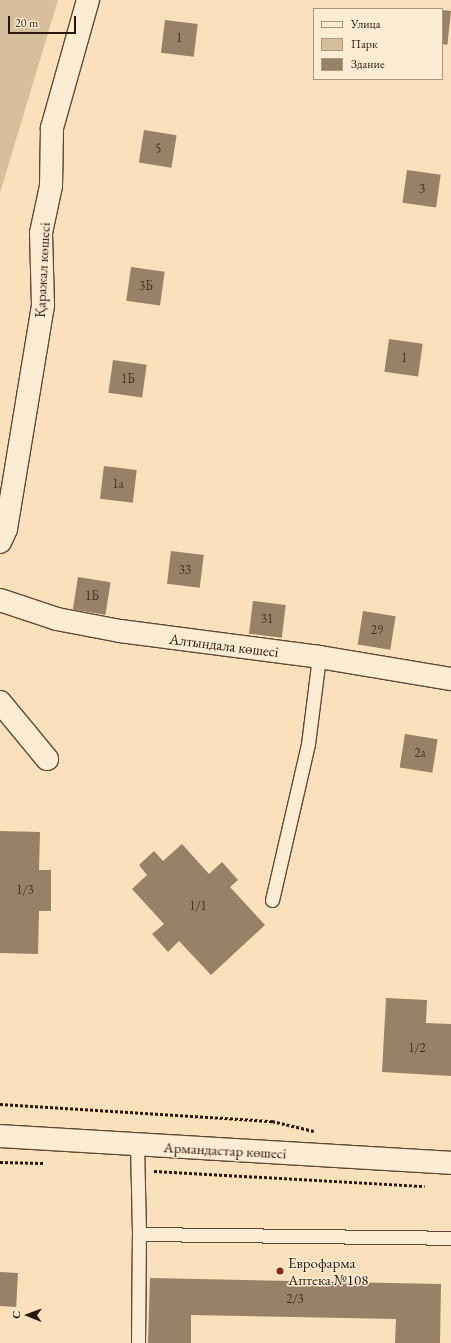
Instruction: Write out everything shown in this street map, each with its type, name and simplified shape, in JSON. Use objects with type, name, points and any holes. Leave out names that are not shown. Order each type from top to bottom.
[{"type":"street","name":"Қаражал көшесі","points":[[0,542],[6,530],[43,305],[41,233],[51,186],[52,128],[88,0]]},
{"type":"street","name":"Алтындала көшесі","points":[[0,600],[57,619],[120,631],[319,657],[451,680]]},
{"type":"street","points":[[0,702],[47,759]]},
{"type":"street","name":"Армандастар көшесі","points":[[0,1136],[451,1163]]},
{"type":"lane","points":[[272,900],[308,744],[319,657]]},
{"type":"lane","points":[[137,1144],[139,1234],[138,1343]]},
{"type":"lane","points":[[139,1234],[451,1238]]},
{"type":"path","points":[[0,1104],[272,1121],[318,1132]]},
{"type":"path","points":[[0,1162],[50,1163]]},
{"type":"path","points":[[137,1169],[428,1186]]},
{"type":"green space","points":[[0,0],[58,0],[0,193]]},
{"type":"building","points":[[443,10],[451,11],[447,45],[443,44]]},
{"type":"building","points":[[165,20],[198,24],[194,57],[161,53]]},
{"type":"building","points":[[144,130],[177,135],[171,168],[139,163]]},
{"type":"building","points":[[407,170],[441,175],[436,207],[402,203]]},
{"type":"building","points":[[131,267],[165,272],[160,305],[126,301]]},
{"type":"building","points":[[389,339],[423,344],[418,376],[384,372]]},
{"type":"building","points":[[113,360],[147,365],[142,397],[108,393]]},
{"type":"building","points":[[104,466],[137,470],[133,503],[100,499]]},
{"type":"building","points":[[171,551],[204,555],[200,588],[167,584]]},
{"type":"building","points":[[78,577],[111,582],[105,615],[73,610]]},
{"type":"building","points":[[253,601],[286,605],[282,638],[249,634]]},
{"type":"building","points":[[363,611],[396,616],[390,650],[358,645]]},
{"type":"building","points":[[405,734],[438,739],[432,773],[400,768]]},
{"type":"building","points":[[0,831],[40,832],[39,870],[51,870],[51,911],[39,911],[38,954],[0,953]]},
{"type":"building","points":[[182,844],[209,874],[222,862],[238,880],[230,887],[265,925],[211,975],[179,941],[168,952],[152,934],[164,924],[132,889],[147,875],[139,865],[154,851],[163,861]]},
{"type":"building","points":[[386,998],[427,1000],[426,1023],[451,1024],[451,1076],[382,1072]]},
{"type":"building","points":[[0,1272],[18,1273],[16,1307],[0,1306]]},
{"type":"building","points":[[150,1278],[441,1284],[440,1343],[395,1343],[396,1319],[191,1315],[191,1343],[148,1343]]},
{"type":"place","name":"Еврофарма Аптека №108","points":[[280,1271]]}]
